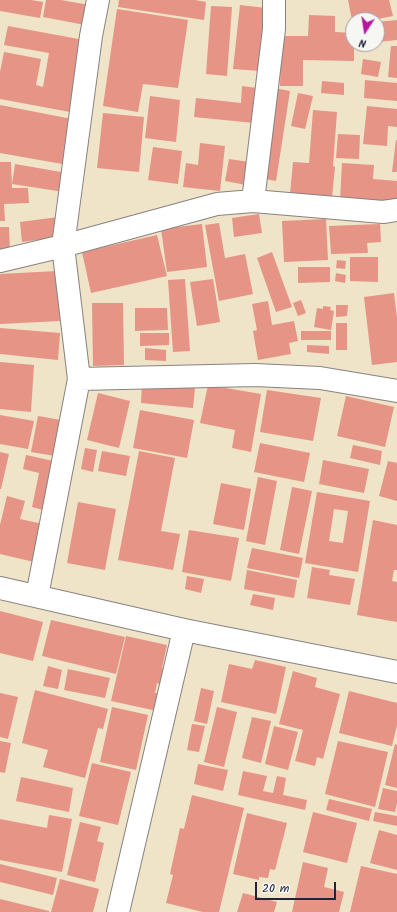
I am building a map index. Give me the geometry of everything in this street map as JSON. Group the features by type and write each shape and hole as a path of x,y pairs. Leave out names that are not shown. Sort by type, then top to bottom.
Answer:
{"street":[{"path":"37,596 79,379 63,246 91,36 98,0"},
{"path":"253,201 274,29 274,0"},
{"path":"0,261 63,246 216,204 253,201 383,212 397,210"},
{"path":"79,379 255,375 320,378 397,391"},
{"path":"0,588 184,630 397,672"},
{"path":"118,912 184,630"}],"building":[{"path":"0,0 31,0 43,2 40,18 0,11"},
{"path":"46,0 61,0 89,5 85,25 43,17"},
{"path":"119,0 195,0 206,2 204,20 118,7"},
{"path":"348,0 389,0 393,16 385,18 385,12 350,12"},
{"path":"240,5 266,8 260,71 233,69"},
{"path":"211,6 232,7 227,76 206,74"},
{"path":"117,9 188,20 178,88 143,84 138,112 103,106"},
{"path":"309,15 335,16 335,32 345,33 345,52 354,52 354,61 303,60 303,86 280,86 281,36 308,36"},
{"path":"397,20 397,40 385,41 385,21"},
{"path":"8,26 84,40 70,112 0,99 0,72 4,52 41,59 36,85 43,87 49,53 4,45"},
{"path":"391,46 397,46 397,78 388,77"},
{"path":"363,59 381,62 378,77 361,74"},
{"path":"365,80 397,83 397,101 364,98"},
{"path":"322,81 344,83 344,95 321,93"},
{"path":"242,86 257,88 254,123 194,117 196,98 241,103"},
{"path":"274,88 290,91 276,181 260,178"},
{"path":"298,93 313,96 305,129 291,126"},
{"path":"150,96 180,100 176,142 145,138"},
{"path":"0,105 77,120 68,165 0,153"},
{"path":"367,106 397,109 397,127 388,126 387,146 363,144"},
{"path":"313,110 337,112 333,166 335,167 332,197 290,194 293,162 309,163"},
{"path":"103,113 144,117 139,172 97,168"},
{"path":"338,134 360,135 359,159 336,158"},
{"path":"396,140 397,172 392,172"},
{"path":"200,143 225,146 220,191 183,187 186,163 198,165"},
{"path":"153,147 182,151 178,184 148,180"},
{"path":"229,159 249,162 246,185 225,181"},
{"path":"0,162 11,162 12,188 28,188 29,203 4,204 5,221 0,221"},
{"path":"342,163 374,165 373,179 397,181 397,203 340,200"},
{"path":"15,164 67,173 64,192 12,184"},
{"path":"259,214 262,233 234,237 232,218"},
{"path":"58,217 60,237 22,242 20,222"},
{"path":"326,219 328,260 284,262 282,221"},
{"path":"219,223 225,258 245,254 253,294 219,301 205,225"},
{"path":"202,224 207,267 167,272 161,229"},
{"path":"380,224 381,242 367,243 368,253 331,254 329,226"},
{"path":"0,227 9,227 10,253 0,254"},
{"path":"157,235 167,276 91,293 82,252"},
{"path":"272,252 292,307 276,312 257,258"},
{"path":"350,257 378,257 378,282 350,281"},
{"path":"337,260 346,261 345,269 336,268"},
{"path":"298,267 330,267 330,282 298,283"},
{"path":"57,271 60,321 0,324 0,274"},
{"path":"336,273 346,275 345,283 335,281"},
{"path":"185,279 190,351 173,352 168,280"},
{"path":"213,279 220,322 197,326 190,282"},
{"path":"394,293 397,318 397,362 372,365 364,297"},
{"path":"301,300 306,313 298,316 293,303"},
{"path":"268,301 272,325 294,321 298,341 289,343 291,354 258,360 253,331 257,330 252,304"},
{"path":"92,303 123,303 124,365 93,366"},
{"path":"336,305 348,305 347,316 336,317"},
{"path":"323,306 331,307 330,310 334,311 331,330 314,327 317,308 323,309"},
{"path":"135,308 167,308 168,330 135,331"},
{"path":"336,323 347,323 347,350 336,350"},
{"path":"0,328 60,333 58,360 0,354"},
{"path":"301,331 331,331 331,340 301,340"},
{"path":"140,333 169,333 169,345 140,346"},
{"path":"307,345 329,346 329,354 307,352"},
{"path":"145,348 166,350 166,361 145,360"},
{"path":"0,362 34,365 31,412 0,409"},
{"path":"142,383 195,388 193,408 141,403"},
{"path":"208,385 261,394 251,452 232,448 235,430 200,423"},
{"path":"267,390 321,398 313,441 260,432"},
{"path":"98,393 130,401 119,448 87,440"},
{"path":"346,396 394,407 385,447 337,436"},
{"path":"140,410 194,420 187,458 133,448"},
{"path":"0,415 34,421 28,449 0,444"},
{"path":"38,416 61,420 55,456 31,452"},
{"path":"260,443 310,453 304,482 254,472"},
{"path":"353,445 382,451 380,465 350,458"},
{"path":"85,448 97,450 93,472 81,469"},
{"path":"102,451 130,456 126,476 98,471"},
{"path":"139,451 175,458 161,531 180,534 173,570 118,560"},
{"path":"0,452 9,454 1,489 0,489"},
{"path":"26,455 58,462 47,511 32,507 39,473 23,469"},
{"path":"323,460 369,469 364,493 319,484"},
{"path":"388,461 397,463 397,501 379,496"},
{"path":"258,477 277,481 265,545 246,541"},
{"path":"221,483 251,489 244,530 213,524"},
{"path":"292,487 312,491 299,554 280,550"},
{"path":"317,492 370,501 358,572 305,563","holes":["334,509 348,511 343,543 329,541"]},
{"path":"7,496 25,501 20,519 43,524 34,562 0,554 0,525"},
{"path":"78,502 116,509 105,570 67,563"},
{"path":"373,520 397,525 397,570 394,570 392,581 397,582 397,622 357,615"},
{"path":"189,530 239,538 231,581 182,572"},
{"path":"252,548 303,558 299,578 247,568"},
{"path":"312,567 330,570 329,575 355,579 350,605 307,598"},
{"path":"247,570 297,580 294,598 244,589"},
{"path":"187,576 204,579 201,593 185,589"},
{"path":"253,594 275,598 273,610 250,605"},
{"path":"0,611 43,622 33,661 0,653"},
{"path":"51,620 125,637 116,674 42,656"},
{"path":"126,636 167,645 162,668 167,669 163,685 157,683 155,693 161,694 157,711 111,701"},
{"path":"255,660 286,667 276,714 221,702 229,664 252,669"},
{"path":"48,666 62,670 58,689 43,686"},
{"path":"68,669 110,678 105,698 64,690"},
{"path":"293,671 317,678 315,687 340,694 323,759 317,757 315,766 295,761 303,730 279,724"},
{"path":"201,688 214,691 207,724 194,721"},
{"path":"35,690 108,709 103,729 98,728 85,778 43,767 48,750 22,743"},
{"path":"349,691 397,703 397,725 392,746 339,733"},
{"path":"0,693 18,697 8,739 0,737"},
{"path":"112,707 148,715 136,770 100,762"},
{"path":"217,707 237,712 224,767 204,762"},
{"path":"252,717 271,721 261,763 242,758"},
{"path":"192,724 205,726 199,752 187,750"},
{"path":"274,726 298,732 288,770 265,764"},
{"path":"0,741 11,743 5,773 0,772"},
{"path":"338,741 388,752 375,807 325,794"},
{"path":"395,744 397,745 397,788 385,785"},
{"path":"92,763 131,772 118,825 79,816"},
{"path":"198,764 228,770 223,791 194,784"},
{"path":"243,771 267,776 263,791 273,793 277,776 286,778 283,795 307,800 305,810 238,795"},
{"path":"21,777 73,788 69,812 16,801"},
{"path":"383,788 397,791 395,812 378,809"},
{"path":"192,795 244,808 219,912 203,912 166,903 173,875 170,874 180,828 184,829"},
{"path":"329,799 372,809 369,821 326,810"},
{"path":"313,812 357,823 347,863 303,852"},
{"path":"375,812 397,816 397,826 373,821"},
{"path":"247,813 287,823 275,870 270,869 268,878 259,877 259,880 233,874"},
{"path":"49,815 72,819 62,872 0,860 0,819 47,828"},
{"path":"80,822 101,827 97,841 104,843 95,882 67,875"},
{"path":"379,830 397,835 397,870 370,863"},
{"path":"303,862 328,868 324,887 344,892 339,912 292,912"},
{"path":"0,864 57,878 53,895 0,882"},
{"path":"361,866 397,874 397,912 350,912"},
{"path":"60,879 99,889 93,912 51,912"},
{"path":"243,893 277,902 274,912 237,912"},
{"path":"0,899 49,911 49,912 0,912"}]}
